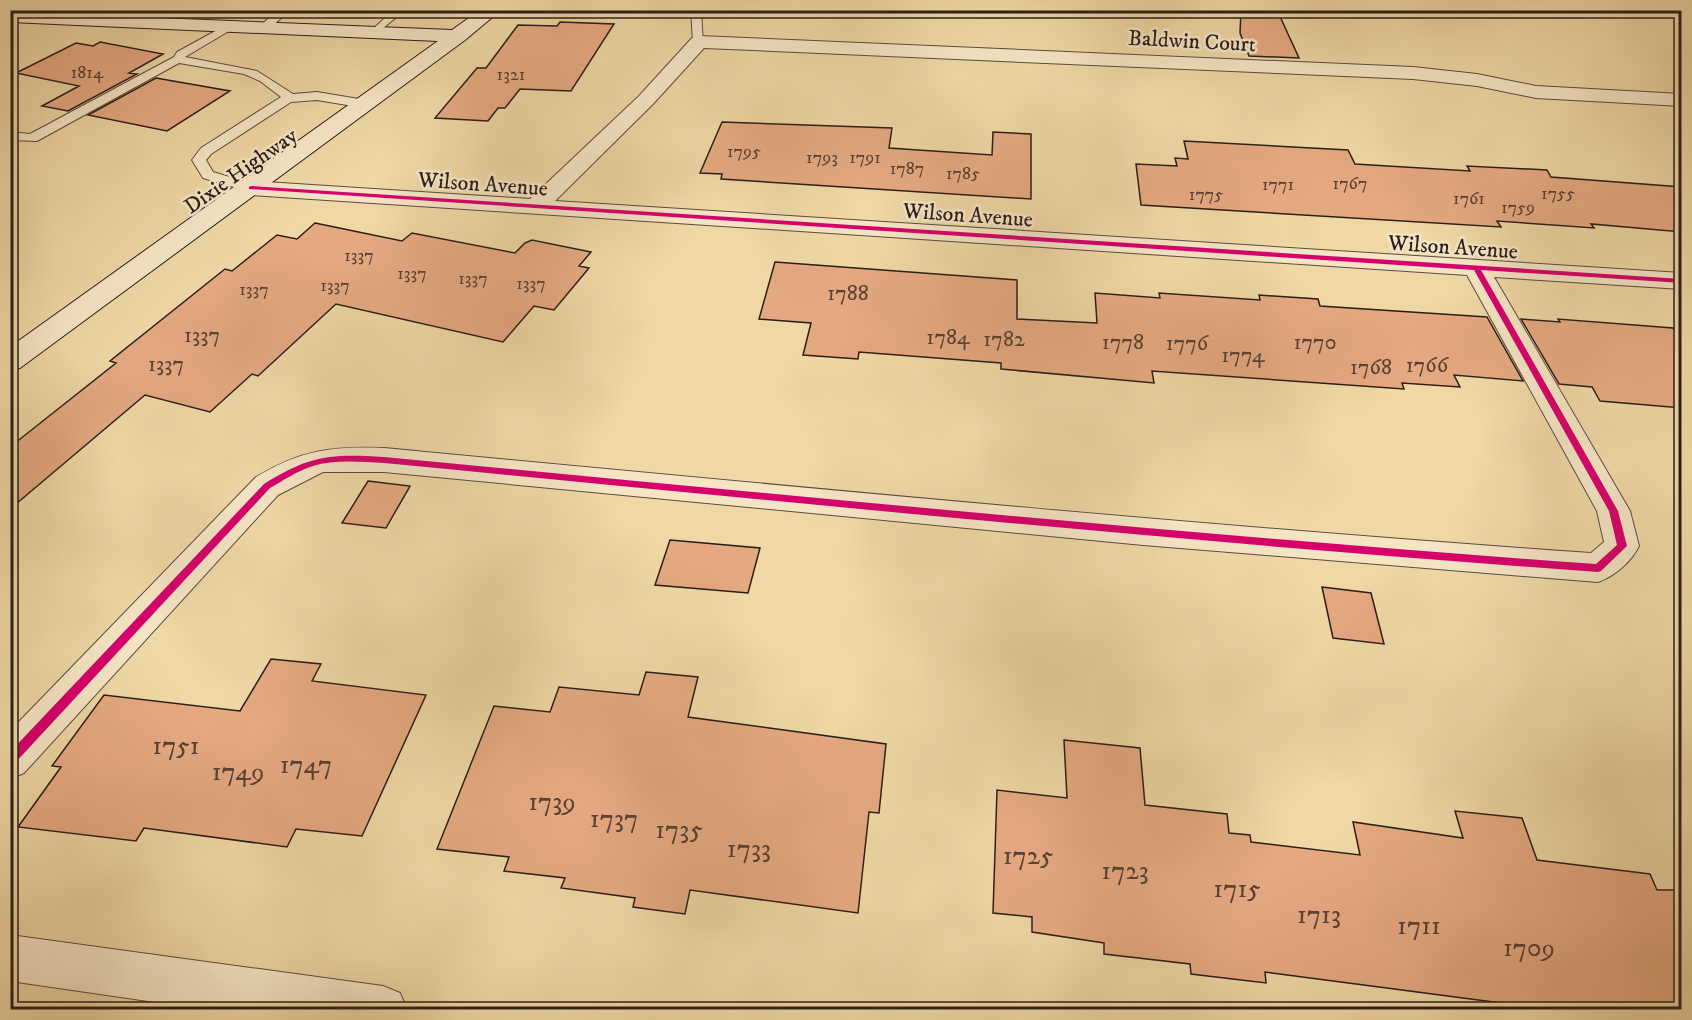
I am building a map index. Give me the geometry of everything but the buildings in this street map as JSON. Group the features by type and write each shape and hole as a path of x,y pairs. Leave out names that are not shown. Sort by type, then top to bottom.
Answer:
{"street":[{"name":"Dixie Highway","path":"10,361 225,203 252,188 492,10"},
{"path":"14,19 376,31 458,36"},
{"path":"536,206 646,100 699,42"},
{"name":"Baldwin Court","path":"699,42 1413,73 1477,80 1536,92 1682,100"},
{"name":"Wilson Avenue","path":"252,188 1682,281"},
{"path":"10,760 267,486 299,466 331,457 384,460 1098,527 1598,568 1622,546 1613,511 1476,267"},
{"path":"10,958 382,1010"}],"lane":[{"path":"266,27 285,10"},
{"path":"370,10 400,11"},
{"path":"696,10 699,42"},
{"path":"376,31 400,11"},
{"path":"10,150 178,59 181,54 230,26"},
{"path":"178,59 190,64 246,71 272,82 290,98"},
{"path":"252,188 208,175 199,160 206,151 280,101 317,96 365,104"},
{"path":"10,136 32,138"}],"cycle path":[{"path":"251,188 1682,281"},
{"path":"10,760 267,486 298,468 323,460 349,458 384,460 1143,532 1598,568 1622,546 1613,511 1476,267"}]}
